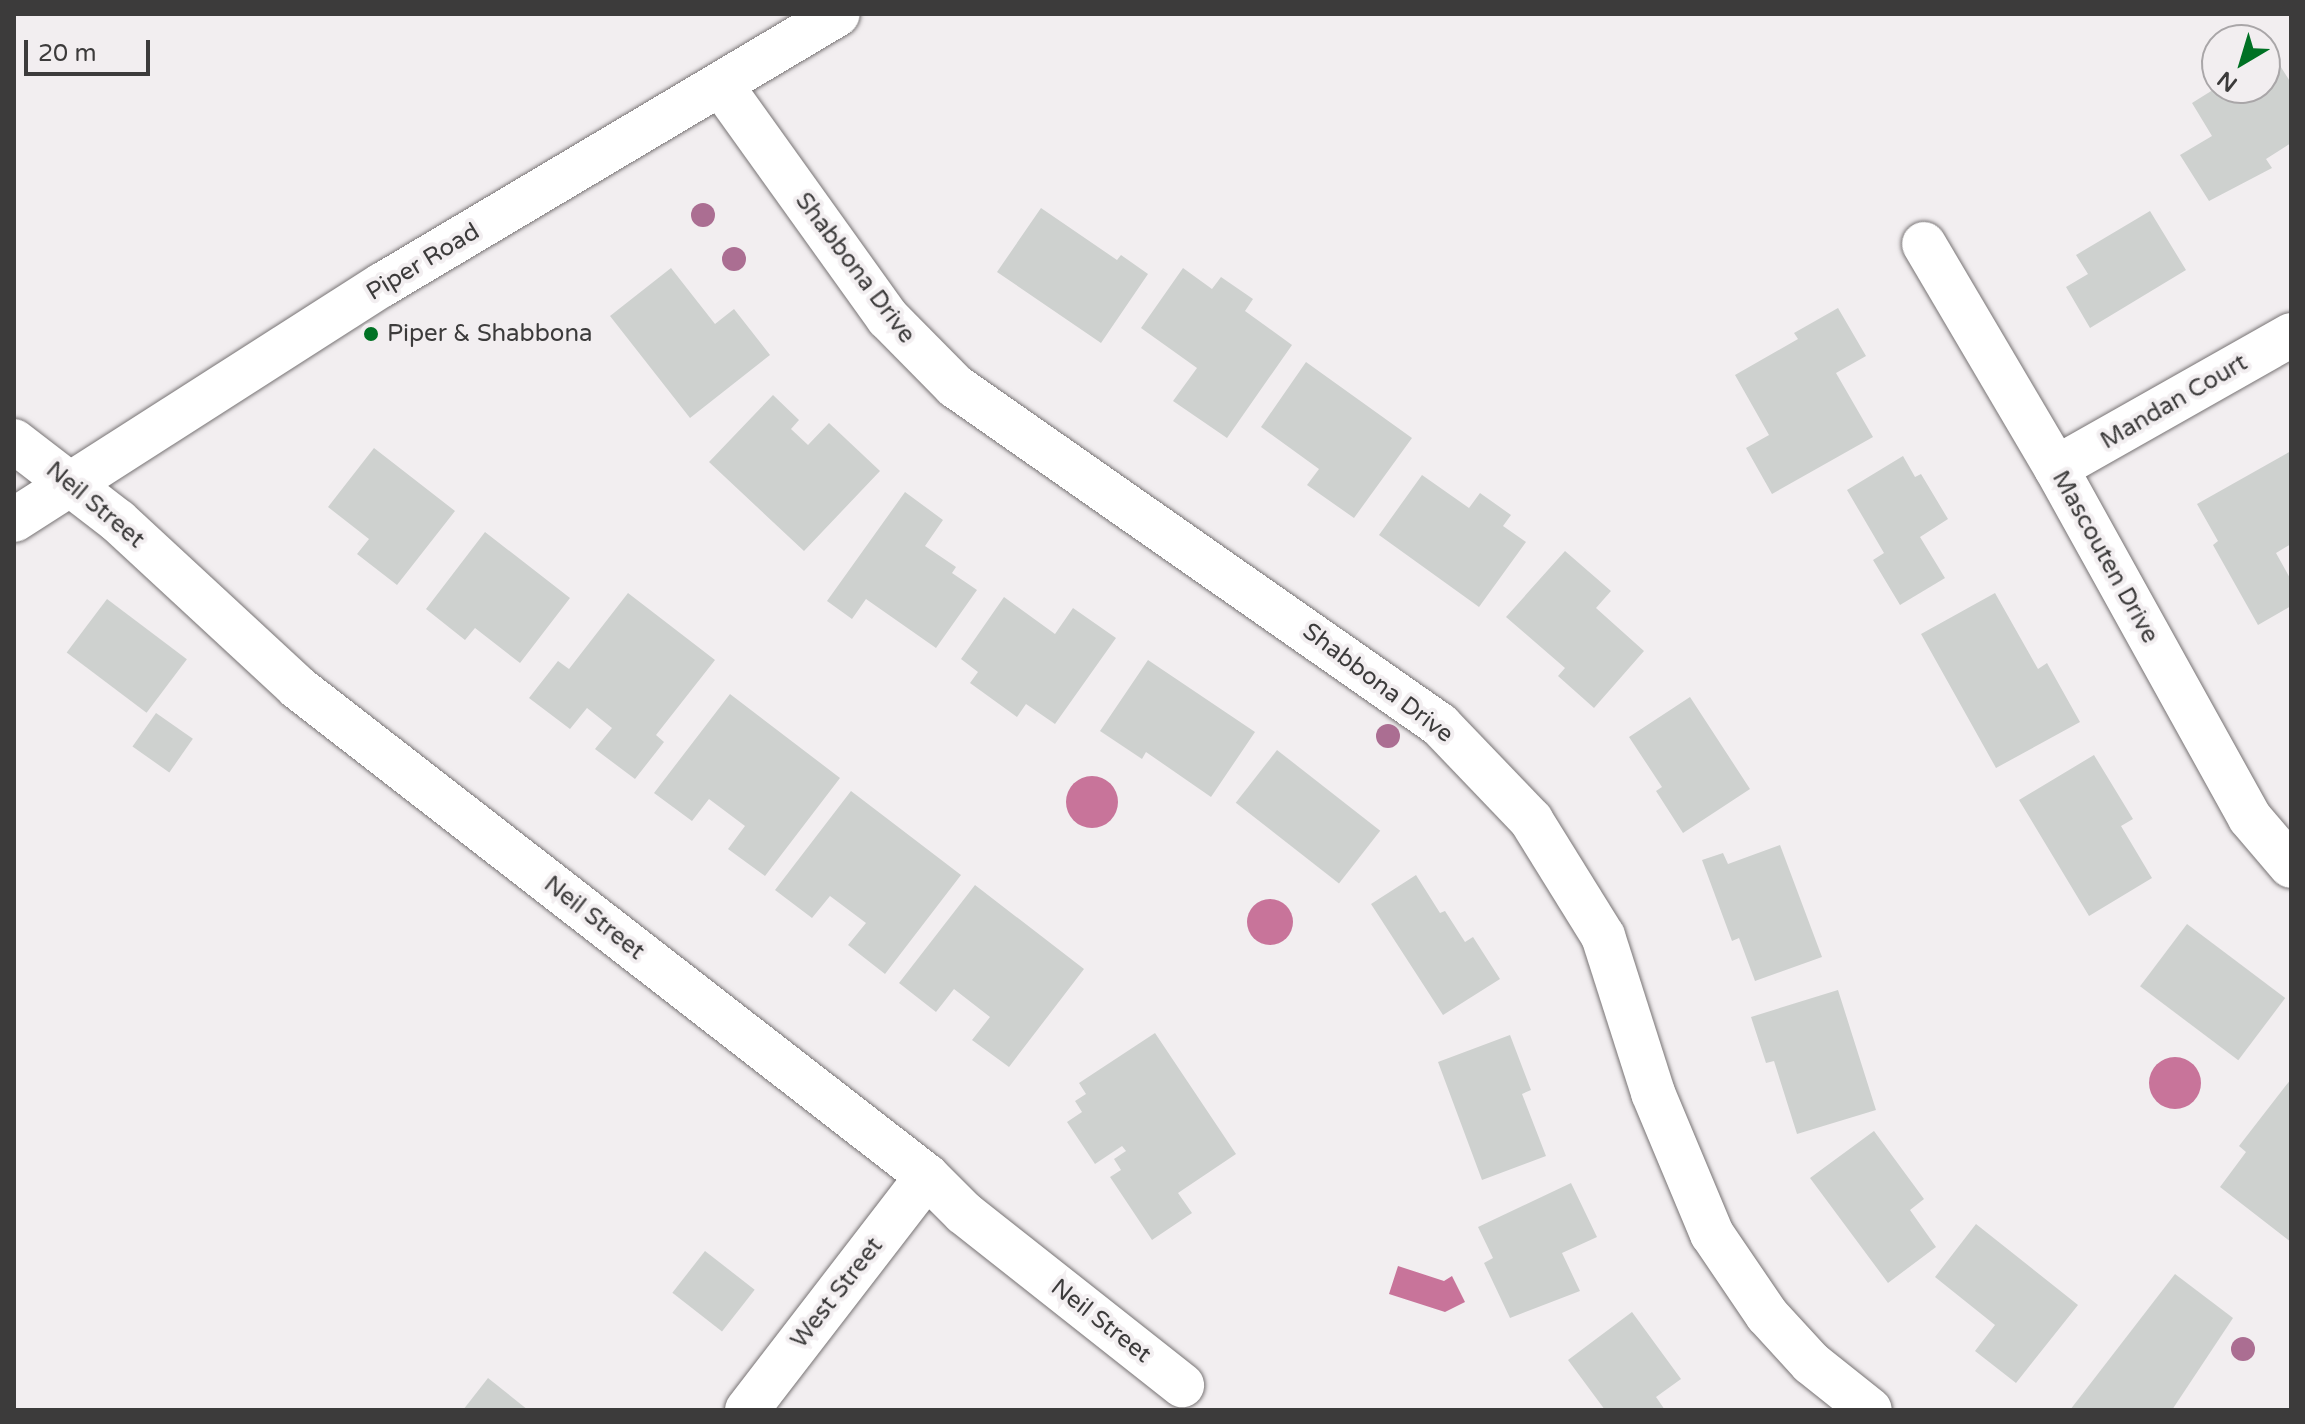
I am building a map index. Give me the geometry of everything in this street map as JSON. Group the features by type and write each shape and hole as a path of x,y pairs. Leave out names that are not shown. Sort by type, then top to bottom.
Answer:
{"street":[{"name":"Piper Road","path":"14,520 382,285 838,14"},
{"name":"Shabbona Drive","path":"721,85 888,318 955,386 1440,725 1531,820 1571,875 1603,936 1653,1093 1712,1234 1767,1315 1811,1363 1870,1410"},
{"name":"Mascouten Drive","path":"1924,244 2056,468 2250,818 2291,866"},
{"name":"Mandan Court","path":"2056,468 2291,335"},
{"name":"Neil Street","path":"14,441 73,484 297,687 927,1176 964,1213 1182,1385"},
{"name":"West Street","path":"747,1410 927,1176"}],"shaded area":[{"path":"1092,776 1110,784 1118,802 1110,820 1092,828 1074,820 1066,802 1074,784"},
{"path":"1270,899 1286,906 1293,922 1286,938 1270,945 1254,938 1247,922 1254,906"},
{"path":"2175,1057 2193,1065 2201,1083 2193,1101 2175,1109 2157,1101 2149,1083 2157,1065"},
{"path":"1398,1266 1444,1281 1452,1276 1465,1302 1445,1312 1389,1294"}],"building":[{"path":"2281,67 2291,83 2291,143 2266,159 2272,168 2209,201 2180,155 2212,136 2192,103 2201,97 2201,104 2281,104"},
{"path":"1041,208 1117,260 1121,255 1148,274 1101,343 997,272"},
{"path":"2150,211 2186,270 2090,328 2066,287 2088,274 2076,255"},
{"path":"671,268 715,324 734,309 770,355 690,418 610,316"},
{"path":"1183,268 1212,289 1221,277 1253,299 1245,311 1292,345 1227,438 1173,401 1197,368 1141,328"},
{"path":"1838,308 1866,356 1836,373 1873,437 1772,494 1746,448 1769,435 1735,375 1798,339 1794,333"},
{"path":"1306,362 1412,438 1354,518 1307,485 1319,469 1261,427"},
{"path":"773,395 799,420 791,429 808,445 829,423 880,471 804,551 709,462"},
{"path":"374,448 455,511 397,585 357,554 369,539 328,507"},
{"path":"2291,451 2291,544 2276,553 2291,580 2291,606 2258,625 2213,545 2218,541 2197,504"},
{"path":"1903,456 1915,477 1921,474 1948,519 1920,537 1945,578 1900,605 1873,560 1884,553 1847,490"},
{"path":"1422,475 1469,508 1480,493 1511,515 1503,526 1526,542 1479,607 1379,535"},
{"path":"905,492 943,520 925,546 956,567 952,573 977,590 936,648 866,599 852,619 827,601"},
{"path":"485,532 570,598 520,663 475,628 465,640 426,609"},
{"path":"1565,551 1611,591 1596,608 1644,651 1594,708 1558,676 1565,668 1506,617"},
{"path":"628,593 715,660 656,735 664,742 635,779 595,749 612,728 587,708 570,729 529,698 558,661 569,669"},
{"path":"1995,593 2038,669 2047,663 2080,722 1996,768 1921,634"},
{"path":"1004,597 1055,634 1073,608 1116,638 1055,724 1026,704 1017,717 970,683 978,672 961,659"},
{"path":"107,599 187,659 147,713 67,653"},
{"path":"1148,660 1255,732 1211,797 1146,752 1142,759 1100,731"},
{"path":"730,694 840,778 765,876 728,849 745,826 709,799 692,821 654,793"},
{"path":"1690,697 1750,789 1683,833 1656,791 1662,787 1629,737"},
{"path":"156,713 193,739 169,772 132,747"},
{"path":"1277,750 1380,831 1339,883 1236,803"},
{"path":"2094,755 2133,819 2121,826 2152,878 2089,916 2019,800"},
{"path":"851,791 961,875 885,974 848,945 866,923 830,896 812,918 775,890"},
{"path":"1780,845 1822,957 1755,981 1739,938 1732,941 1702,860 1723,853 1728,864"},
{"path":"1416,875 1440,913 1445,911 1465,942 1473,937 1500,979 1443,1015 1371,904"},
{"path":"975,885 1084,969 1009,1067 972,1040 990,1017 954,989 936,1012 899,983"},
{"path":"2187,924 2285,998 2238,1060 2140,986"},
{"path":"1838,990 1876,1110 1797,1134 1774,1061 1766,1063 1751,1017"},
{"path":"1155,1033 1236,1154 1178,1193 1192,1213 1152,1240 1110,1177 1121,1170 1114,1159 1126,1151 1122,1146 1095,1164 1067,1122 1082,1112 1075,1101 1086,1094 1079,1083"},
{"path":"1510,1035 1531,1090 1522,1094 1546,1156 1482,1180 1438,1062"},
{"path":"2291,1079 2291,1242 2220,1187 2246,1152 2239,1146"},
{"path":"1874,1131 1924,1199 1910,1210 1936,1247 1888,1283 1810,1178"},
{"path":"1571,1183 1597,1237 1562,1253 1580,1291 1510,1318 1484,1263 1493,1258 1478,1227"},
{"path":"1976,1224 2078,1305 2016,1383 1975,1351 1995,1325 1935,1277"},
{"path":"705,1251 755,1290 722,1332 672,1293"},
{"path":"2175,1274 2233,1318 2172,1410 2070,1410"},
{"path":"1632,1312 1681,1379 1656,1397 1665,1410 1605,1410 1568,1360"},
{"path":"488,1378 528,1410 463,1410"}],"place":[{"name":"Piper & Shabbona","path":"371,334"}]}
